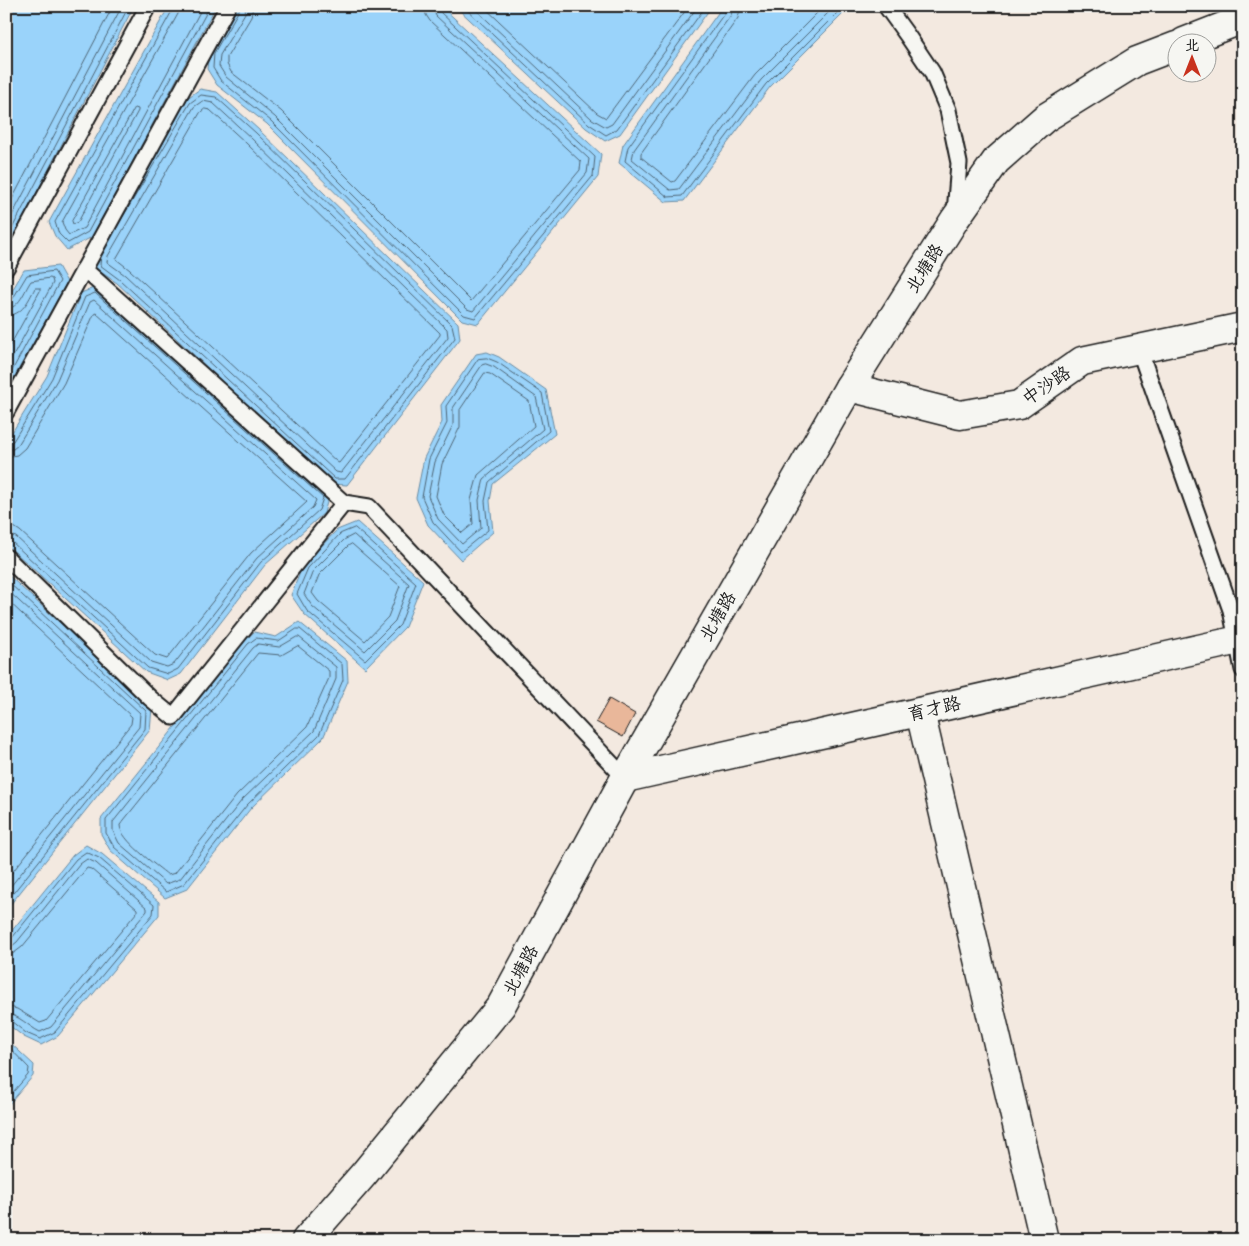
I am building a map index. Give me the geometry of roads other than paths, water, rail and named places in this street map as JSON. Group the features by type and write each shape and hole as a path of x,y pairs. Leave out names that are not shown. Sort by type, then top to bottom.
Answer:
{"street":[{"path":"1210,32 1243,19"},
{"name":"北塘路","path":"306,1240 369,1167 501,1006 625,778 849,387 954,219 996,161 1045,118 1137,61 1166,50"},
{"name":"中沙路","path":"849,387 960,415 1018,405 1082,361 1243,327"},
{"name":"育才路","path":"625,778 1240,640"},
{"path":"920,712 1044,1240"}],"lane":[{"path":"6,268 148,6"},
{"path":"6,412 228,6"},
{"path":"886,6 932,72 948,110 959,163 954,219"},
{"path":"84,269 344,502 369,507 625,778"},
{"path":"1139,349 1231,610 1240,640 1243,670"},
{"path":"6,557 150,698 173,717 344,502"}],"water":[{"path":"6,6 134,6 6,251"},
{"path":"169,6 216,6 92,237 67,250 55,236 49,222"},
{"path":"236,6 441,6 601,154 598,177 478,324 462,320 267,124 217,85 207,69 209,52"},
{"path":"455,6 712,6 620,134 605,141 586,128"},
{"path":"723,6 851,6 770,87 684,201 666,202 619,163 623,145"},
{"path":"200,89 217,92 259,130 458,323 460,339 347,485 332,484 117,283 93,267 97,252 186,99"},
{"path":"58,266 67,282 6,392 6,301 24,270"},
{"path":"96,287 329,495 324,513 265,565 181,674 168,680 146,672 6,544 6,442 47,376 81,293"},
{"path":"487,352 499,357 546,390 555,434 493,484 490,501 493,532 461,560 428,525 416,498 424,458 442,422 441,405 476,354"},
{"path":"357,522 423,581 405,627 365,668 304,614 291,595 303,565 337,530"},
{"path":"6,573 152,708 150,730 6,910"},
{"path":"299,622 347,661 348,681 323,738 251,808 187,889 165,898 110,850 101,834 101,819 245,640 254,632 276,637"},
{"path":"86,845 102,854 159,902 159,915 58,1036 41,1045 24,1037 6,1023 6,938 73,855"},
{"path":"6,1039 34,1065 33,1076 6,1108"}]}
